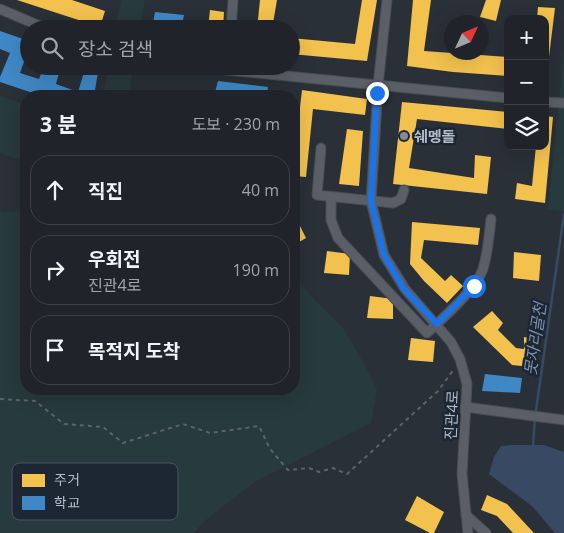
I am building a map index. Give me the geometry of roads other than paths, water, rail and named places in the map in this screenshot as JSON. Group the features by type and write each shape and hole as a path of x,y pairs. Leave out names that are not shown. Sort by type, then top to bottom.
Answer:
{"street":[{"path":"232,20 233,0"},
{"name":"진관4로","path":"387,0 378,86 371,201 384,255 404,289 452,342 460,359 467,384 462,474 468,533"},
{"path":"0,9 25,20"},
{"path":"286,75 504,98"},
{"path":"549,102 564,103"},
{"path":"322,148 317,195 393,203 401,199 404,190"},
{"path":"330,197 331,220 338,238 427,333 474,286 482,271 488,252 491,219"},
{"path":"465,407 561,420"},
{"path":"466,515 486,533"}],"water":[{"path":"544,445 564,452 564,533 555,533 532,506 489,474 494,457 501,446"}],"waterway":[{"name":"못자리골천","path":"533,446 535,417 564,214"}],"place":[{"name":"쉐멩돌","path":"404,136"}]}
